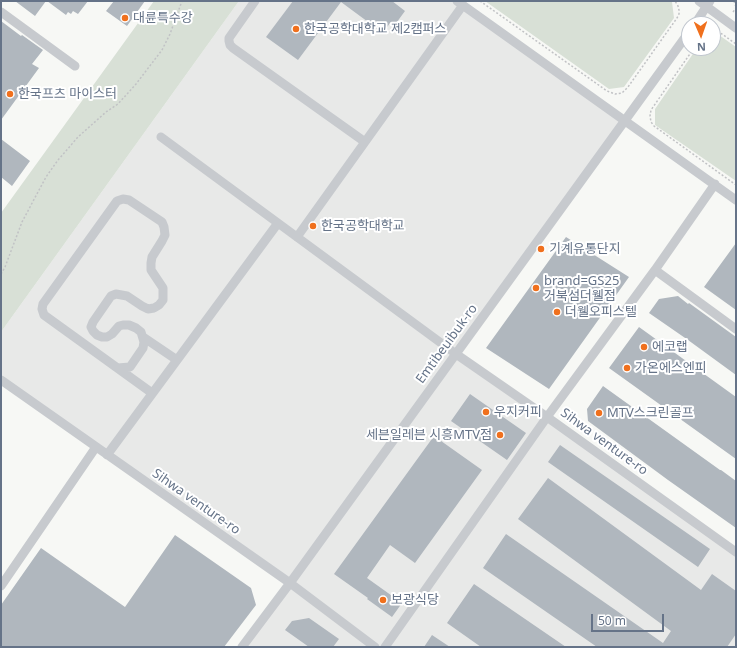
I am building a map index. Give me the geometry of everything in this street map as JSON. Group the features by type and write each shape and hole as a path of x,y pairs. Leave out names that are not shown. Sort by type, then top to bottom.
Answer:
{"street":[{"path":"255,1 229,38 230,45 365,142"},
{"path":"297,237 365,142 460,3 736,200"},
{"path":"699,16 705,3 736,28"},
{"path":"1,12 75,66"},
{"name":"Emtibeuibuk-ro","path":"242,647 681,43"},
{"name":"Sihwa venture-ro","path":"161,137 456,354 736,552"},
{"path":"386,647 547,417 655,270 715,184"},
{"path":"118,368 130,367 143,348 144,342 141,332 129,325 119,326 112,334 102,338 93,332 91,327 107,301 111,296 116,294 127,296 148,309 159,305 162,300 163,288 151,270 151,263 152,257 165,234 162,222 129,200 123,199 117,201 43,304 42,309 44,314 152,393"},
{"path":"107,455 278,223"},
{"path":"655,270 736,328"},
{"path":"143,337 177,360"},
{"name":"Sihwa venture-ro","path":"1,380 290,583 375,647"},
{"path":"1,586 96,447"}],"path":[{"path":"1,274 22,222 46,177 58,160 78,137 106,112 118,104 136,84 162,50 170,34 182,1"},
{"path":"480,1 610,93 619,94 628,88 678,16 679,10 676,1"},
{"path":"733,12 736,8 734,1"},
{"path":"721,34 736,44"},
{"path":"651,127 651,110 689,56"},
{"path":"650,102 655,105"},
{"path":"652,124 736,185"}],"shaded area":[{"path":"154,1 239,1 1,332 1,213"},
{"name":"한국공학대학교","path":"239,1 457,1 625,121 456,354 736,554 736,647 242,647 290,584 1,380 1,332"},
{"path":"485,1 671,1 674,18 624,87 609,89"},
{"path":"721,36 736,47 736,181 655,125 655,109 691,56 721,56"}],"building":[{"path":"15,1 46,1 35,16"},
{"path":"47,1 88,1 78,14 73,11 71,14 68,12 66,15"},
{"name":"대륜특수강","path":"114,1 145,1 127,26 106,11"},
{"name":"한국공학대학교 제2캠퍼스","path":"293,1 392,1 405,11 394,26 390,23 383,33 341,2 298,60 266,37"},
{"path":"1,21 43,50 32,64 39,68 1,120"},
{"path":"1,139 30,161 12,186 1,177"},
{"name":"더웰오피스텔","path":"566,237 629,277 549,389 486,348"},
{"path":"736,243 736,310 704,287"},
{"path":"678,296 736,337 736,375 649,313 659,299"},
{"path":"639,327 736,397 736,459 609,368"},
{"path":"603,386 736,481 736,528 588,421 587,409"},
{"path":"470,394 526,433 507,460 451,421"},
{"path":"434,436 482,470 415,563 390,545 367,578 402,603 392,617 334,574"},
{"path":"560,445 710,549 698,567 548,462"},
{"path":"548,478 701,590 712,574 736,591 736,634 727,647 597,647 483,568 506,534 663,643 671,631 518,519"},
{"path":"175,535 251,588 256,605 224,647 1,647 1,605 41,548 125,607"},
{"path":"474,584 566,647 481,647 447,623"},
{"path":"309,618 339,639 333,647 309,647 285,630 292,621"},
{"path":"432,635 450,647 424,647"}],"place":[{"name":"대륜특수강","path":"125,18"},
{"name":"한국공학대학교 제2캠퍼스","path":"296,29"},
{"name":"한국프츠 마이스터","path":"10,94"},
{"name":"한국공학대학교","path":"313,226"},
{"name":"기계유통단지","path":"541,249"},
{"name":"brand=GS25 거북섬더웰점","path":"536,288"},
{"name":"더웰오피스텔","path":"557,312"},
{"name":"에코랩","path":"644,347"},
{"name":"가온에스엔피","path":"627,368"},
{"name":"우지커피","path":"486,412"},
{"name":"MTV스크린골프","path":"599,413"},
{"name":"세븐일레븐 시흥MTV점","path":"500,435"},
{"name":"보광식당","path":"383,600"}]}
